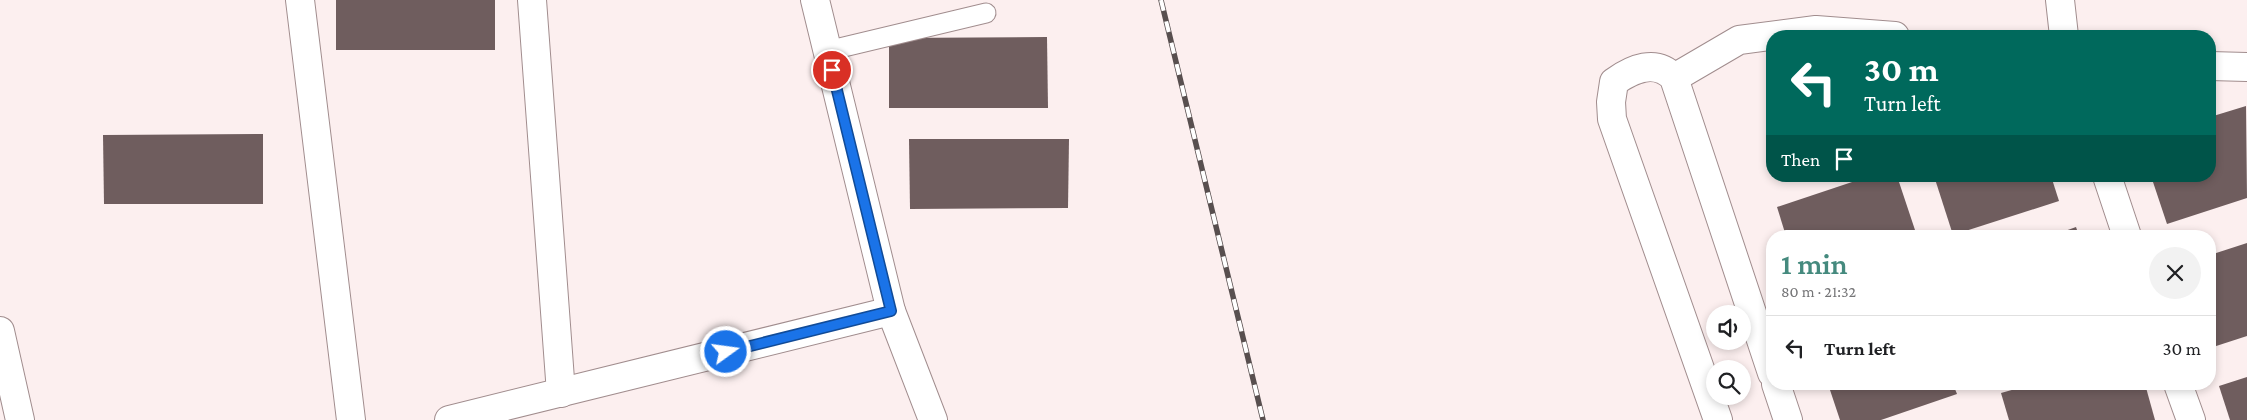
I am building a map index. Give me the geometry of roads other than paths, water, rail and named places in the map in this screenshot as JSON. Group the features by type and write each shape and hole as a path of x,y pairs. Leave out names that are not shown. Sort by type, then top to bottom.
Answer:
{"street":[{"path":"300,0 352,420"},
{"path":"532,0 561,392"},
{"path":"815,0 891,311 933,420"},
{"path":"2060,0 2063,30"},
{"path":"1674,78 1740,40 1766,37"},
{"path":"2216,66 2247,67"},
{"path":"1718,420 1612,119 1611,102 1614,82 1628,72 1646,67 1661,69 1674,78 1766,355"},
{"path":"2109,182 2125,230"},
{"path":"448,420 538,410 561,392 891,311"},
{"path":"0,331 20,420"},
{"path":"1778,390 1788,420"},
{"path":"2180,390 2191,420"}],"lane":[{"path":"827,51 986,13"}],"railway":[{"path":"1161,0 1263,420"}]}
